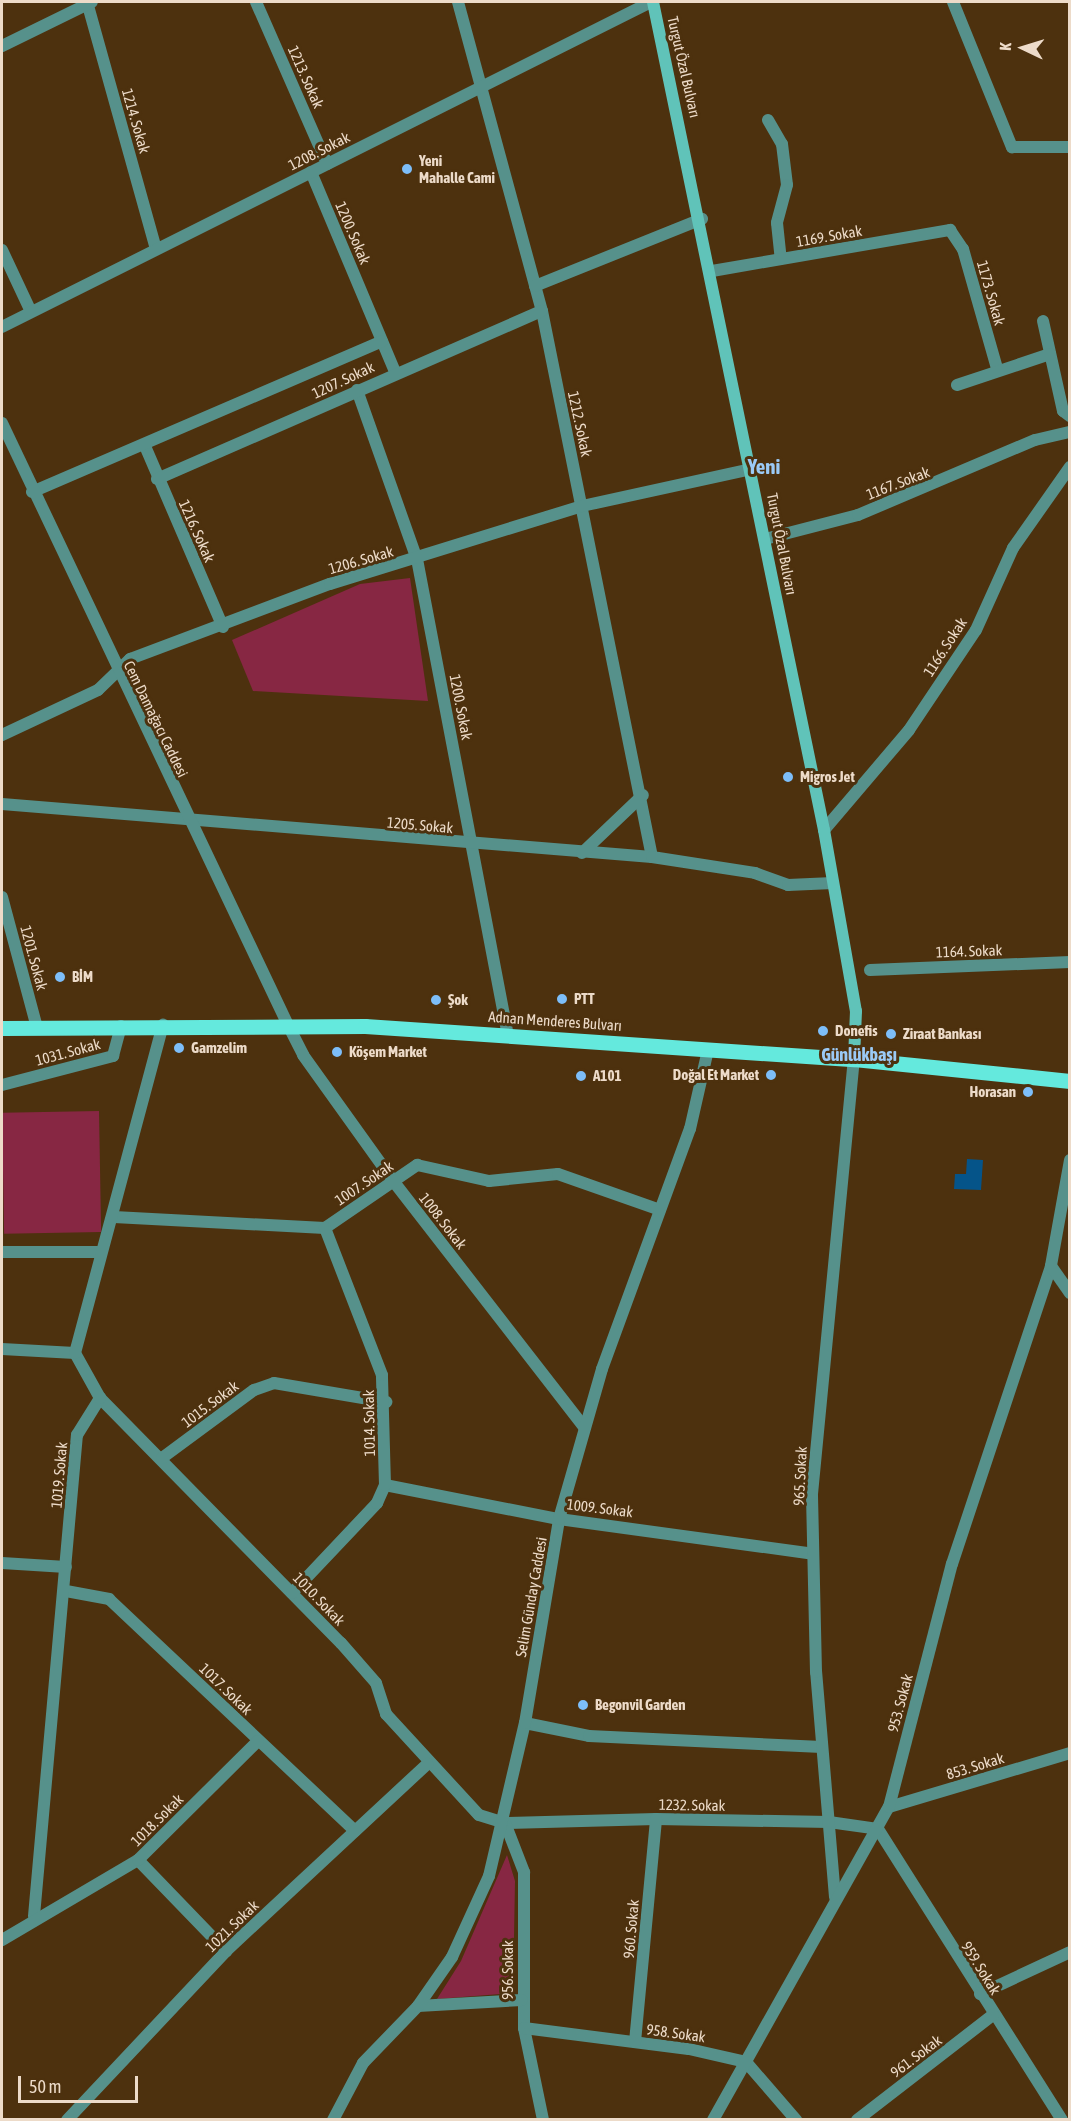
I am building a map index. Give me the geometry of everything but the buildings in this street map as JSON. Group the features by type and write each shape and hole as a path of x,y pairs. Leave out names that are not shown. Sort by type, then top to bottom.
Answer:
{"main road":[{"name":"Turgut Özal Bulvarı","path":"652,2 702,219 824,830 856,1011 854,1059"},
{"name":"Adnan Menderes Bulvarı","path":"2,1028 288,1025 508,1036 854,1059 1070,1081"}],"street":[{"path":"2,46 89,2"},
{"name":"1214. Sokak","path":"89,2 156,249"},
{"name":"1213. Sokak","path":"256,2 327,164"},
{"name":"1212. Sokak","path":"458,2 542,311 643,795 652,857"},
{"name":"1208. Sokak","path":"2,327 327,164 480,83 652,2"},
{"path":"953,2 1012,147 1070,147"},
{"path":"768,120 782,144 787,185 777,223 781,259"},
{"name":"1200. Sokak","path":"310,172 395,372"},
{"path":"535,286 702,219"},
{"name":"1169. Sokak","path":"711,271 951,230"},
{"name":"1173. Sokak","path":"951,230 963,249 997,368"},
{"path":"2,250 32,312"},
{"name":"1207. Sokak","path":"158,479 395,372 542,311"},
{"path":"1042,321 1063,411 1070,416"},
{"name":"1207. Sokak","path":"32,492 145,446 382,340"},
{"path":"957,385 997,368 1050,354"},
{"name":"1200. Sokak","path":"357,390 417,559 508,1036"},
{"name":"Cem Damağacı Caddesi","path":"2,423 116,671 288,1025"},
{"name":"1167. Sokak","path":"765,539 858,514 1035,440 1070,432"},
{"name":"1216. Sokak","path":"145,446 223,627"},
{"name":"1166. Sokak","path":"824,830 909,729 958,657 1013,548 1070,467"},
{"name":"1206. Sokak","path":"2,735 98,690 130,659 223,627 330,584 417,559 582,506 752,469"},
{"path":"582,853 643,795"},
{"name":"1205. Sokak","path":"2,804 652,857 755,873 788,885 833,883"},
{"name":"1201. Sokak","path":"2,897 37,1028"},
{"name":"1164. Sokak","path":"870,970 1070,962"},
{"path":"100,1398 75,1353 101,1252 114,1217 163,1025"},
{"name":"1008. Sokak","path":"288,1025 303,1055 394,1182 585,1428"},
{"name":"1031. Sokak","path":"2,1085 113,1056 121,1026"},
{"name":"Selim Günday Caddesi","path":"333,2120 363,2063 418,2006 472,1918 505,1822 525,1723 560,1519 585,1428 690,1129 708,1050"},
{"name":"965. Sokak","path":"835,1897 822,1747 812,1494 854,1059"},
{"name":"953. Sokak","path":"713,2120 835,1897 878,1829 889,1807 952,1564 1051,1266 1070,1160"},
{"name":"1007. Sokak","path":"325,1228 417,1165 489,1181 558,1174 660,1210"},
{"path":"114,1217 325,1228"},
{"name":"1014. Sokak","path":"292,1593 377,1503 385,1485 386,1402 382,1375 325,1228"},
{"path":"2,1252 101,1252"},
{"path":"1051,1266 1070,1293"},
{"path":"2,1348 75,1353"},
{"name":"1015. Sokak","path":"162,1458 254,1390 274,1383 386,1402"},
{"name":"1010. Sokak","path":"100,1398 162,1458 376,1683 386,1714 427,1764 479,1815 505,1822"},
{"name":"1019. Sokak","path":"34,1916 48,1728 66,1591 77,1435 100,1398"},
{"name":"1009. Sokak","path":"385,1485 560,1519 813,1554"},
{"path":"2,1563 66,1567"},
{"name":"1017. Sokak","path":"66,1591 109,1599 355,1831"},
{"path":"525,1723 589,1736 822,1747"},
{"name":"1018. Sokak","path":"2,1940 34,1916 138,1860 258,1741"},
{"name":"853. Sokak","path":"889,1807 1070,1753"},
{"name":"1021. Sokak","path":"67,2120 226,1951 427,1764"},
{"name":"1232. Sokak","path":"505,1822 656,1819 829,1822 878,1829"},
{"name":"960. Sokak","path":"635,2042 656,1819"},
{"name":"956. Sokak","path":"505,1822 524,1872 522,2000 524,2028 543,2120"},
{"name":"959. Sokak","path":"878,1829 993,2015 1062,2120"},
{"path":"138,1860 226,1951"},
{"path":"980,1994 1070,1952"},
{"path":"418,2006 522,2000"},
{"name":"961. Sokak","path":"857,2120 993,2015"},
{"name":"958. Sokak","path":"524,2028 635,2042 746,2062"},
{"path":"746,2062 796,2120"}],"shaded area":[{"path":"410,578 428,701 253,691 232,640 360,584"},
{"path":"99,1111 101,1232 4,1234 2,1113"},
{"path":"507,1855 515,1881 513,1993 437,1999 461,1961"}],"water":[{"path":"967,1159 983,1160 981,1190 954,1189 955,1174 966,1174"}],"place":[{"name":"Yeni Mahalle Cami","path":"407,169"},
{"name":"Migros Jet","path":"788,777"},
{"name":"BİM","path":"60,977"},
{"name":"PTT","path":"562,999"},
{"name":"Şok","path":"436,1000"},
{"name":"Donefis","path":"823,1031"},
{"name":"Ziraat Bankası","path":"891,1034"},
{"name":"Gamzelim","path":"179,1048"},
{"name":"Köşem Market","path":"337,1052"},
{"name":"Doğal Et Market","path":"771,1075"},
{"name":"A101","path":"581,1076"},
{"name":"Horasan","path":"1028,1092"},
{"name":"Begonvil Garden","path":"583,1705"}],"district":[{"name":"Yeni","path":"764,466"},
{"name":"Günlükbaşı","path":"859,1055"}]}
